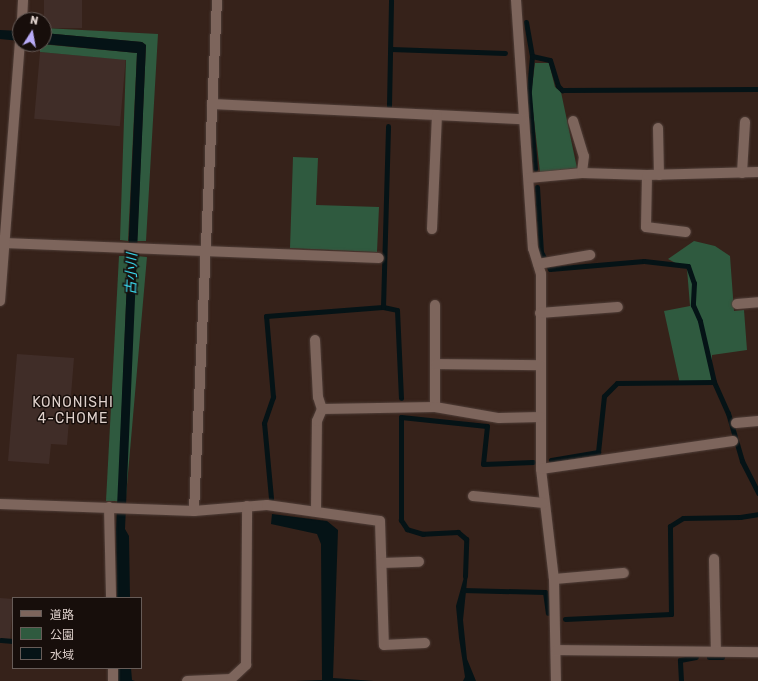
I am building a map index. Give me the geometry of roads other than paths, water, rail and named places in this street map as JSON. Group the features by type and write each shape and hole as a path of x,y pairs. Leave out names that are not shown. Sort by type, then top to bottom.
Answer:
{"street":[{"path":"22,12 23,0"},
{"path":"194,511 207,251 217,0"},
{"path":"516,0 533,248 541,274 539,366 541,469 554,579 556,681"},
{"path":"0,301 2,243 19,52"},
{"path":"212,104 523,119"},
{"path":"432,229 437,115"},
{"path":"573,120 584,156 582,172"},
{"path":"742,173 745,122"},
{"path":"658,128 659,175"},
{"path":"529,178 582,172 647,175 758,172"},
{"path":"647,175 646,227 686,232"},
{"path":"2,243 379,258"},
{"path":"538,264 590,255"},
{"path":"737,304 758,302"},
{"path":"435,306 435,407"},
{"path":"540,313 618,307"},
{"path":"315,340 318,397 322,408 316,421 316,511"},
{"path":"436,364 539,366"},
{"path":"322,408 435,407 499,418 541,417"},
{"path":"736,424 758,421"},
{"path":"541,469 733,441"},
{"path":"473,496 544,503"},
{"path":"0,504 194,511 267,505 316,511 380,522 384,645 425,643"},
{"path":"187,681 231,679 246,665 247,506"},
{"path":"109,507 111,597"},
{"path":"714,559 716,652"},
{"path":"382,563 419,562"},
{"path":"554,579 624,573"},
{"path":"556,650 758,652"},
{"path":"113,669 113,681"}],"water":[{"path":"0,30 12,31 12,40 0,39"},
{"name":"古小川","path":"52,34 142,42 146,45 125,529 129,536 130,597 117,597 116,530 137,53 52,45"},
{"path":"272,514 327,521 338,530 333,678 374,681 295,681 322,680 321,544 317,534 271,524"},
{"path":"466,570 468,572 463,620 467,659 476,681 463,681 465,677 456,606"},
{"path":"117,669 131,669 132,680 135,681 117,681"}],"waterway":[{"path":"389,106 391,0"},
{"path":"526,22 532,56 529,94 535,169"},
{"path":"391,49 505,53"},
{"path":"532,56 550,60 558,86 562,90 758,89"},
{"path":"271,498 264,423 273,397 266,316 383,307 388,126"},
{"path":"537,187 541,252 550,269 644,261 688,266 694,283 693,305 700,321 714,382 728,413 742,461 758,493"},
{"path":"383,307 397,310 401,398"},
{"path":"551,460 598,452 604,396 617,383 714,382"},
{"path":"465,576 466,539 458,532 423,534 407,529 401,520 401,417 487,426 483,464 533,462"},
{"path":"565,619 671,614 670,526 683,518 740,517 758,514"},
{"path":"463,590 545,592 548,613"},
{"path":"1,640 12,641"},
{"path":"681,681 680,660 696,657"},
{"path":"709,657 722,657"}],"district":[{"name":"KONONISHI 4-CHOME","path":"73,412"}]}
